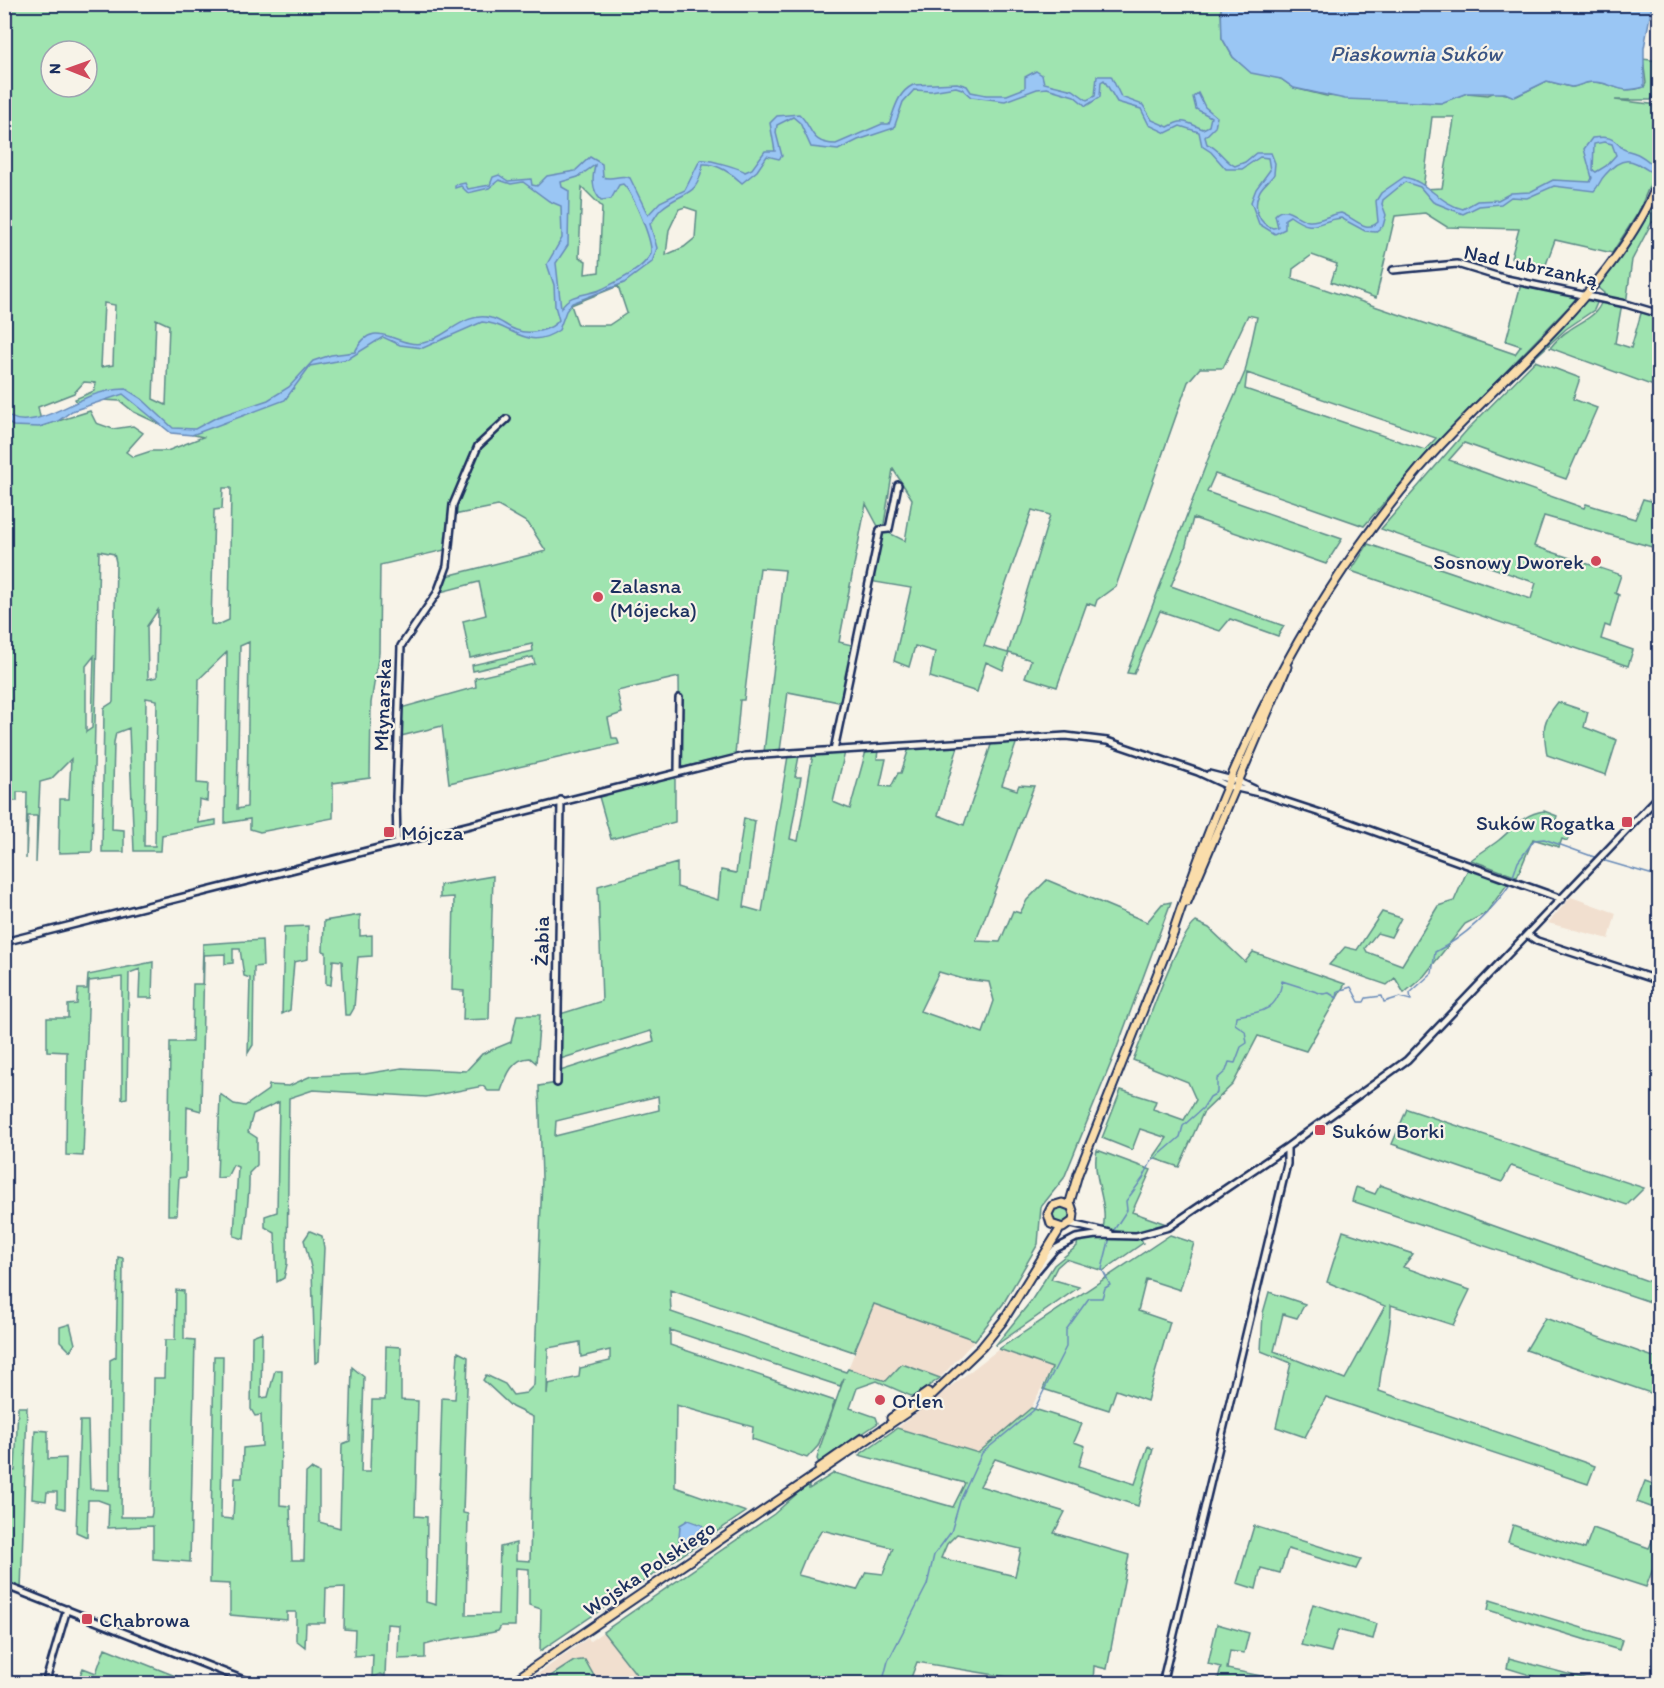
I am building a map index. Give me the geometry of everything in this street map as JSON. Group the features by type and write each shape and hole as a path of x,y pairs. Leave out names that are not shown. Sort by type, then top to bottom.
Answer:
{"main road":[{"path":"1066,1205 1054,1205 1049,1211 1049,1219 1057,1227 1072,1221 1066,1205 1271,687 1355,549 1420,468 1585,294 1624,245 1655,190 1659,178"},
{"name":"Wojska Polskiego","path":"509,1683 915,1407 943,1383 993,1333 1034,1275 1057,1227"}],"street":[{"name":"Nad Lubrzanką","path":"1393,270 1457,264 1506,279 1585,294 1659,314"},
{"name":"Młynarska","path":"397,843 396,767 400,646 437,593 447,566 453,505 478,446 507,419"},
{"path":"834,750 880,530 889,529 898,485"},
{"path":"678,772 679,698"},
{"path":"4,942 561,800 745,756 1072,736 1107,741 1513,879 1562,899"},
{"path":"1034,1275 1055,1249 1064,1242 1084,1236 1140,1236 1169,1227 1287,1147 1412,1055 1659,798"},
{"name":"Żabia","path":"557,1083 561,800"},
{"path":"1528,935 1537,941 1659,981"},
{"path":"1162,1683 1287,1164 1287,1147"},
{"path":"1072,1221 1111,1235"},
{"path":"4,1585 254,1683"},
{"path":"45,1683 67,1609"}],"shaded area":[{"path":"1571,897 1616,913 1609,939 1548,923"},
{"path":"874,1304 975,1340 940,1378 902,1364 886,1381 848,1369"},
{"path":"999,1349 1052,1368 1031,1408 978,1453 897,1428"},
{"path":"603,1632 643,1683 524,1684 588,1638 590,1641"}],"green space":[{"path":"4,5 1221,5 1222,38 1233,57 1246,68 1281,79 1294,88 1326,96 1440,103 1467,93 1488,95 1495,92 1517,96 1547,81 1571,87 1593,82 1629,90 1636,89 1644,87 1646,83 1643,59 1659,61 1658,87 1651,100 1615,100 1659,105 1659,163 1638,213 1612,253 1555,240 1545,267 1511,258 1519,229 1447,227 1425,213 1395,216 1376,298 1331,282 1337,264 1312,255 1293,269 1292,278 1515,354 1521,346 1506,341 1521,284 1579,296 1426,454 1364,526 1215,474 1207,492 1342,539 1326,564 1193,518 1183,557 1171,586 1284,626 1278,636 1230,619 1220,631 1160,611 1134,674 1127,673 1213,446 1245,372 1257,317 1248,315 1223,368 1200,368 1188,382 1116,586 1097,600 1095,606 1087,603 1057,687 1025,677 1031,660 1009,653 1003,670 986,662 977,692 930,677 935,652 915,646 909,667 894,661 911,588 869,581 880,530 866,504 839,642 856,646 844,703 788,692 780,751 764,752 785,570 760,568 744,700 740,700 735,755 680,768 679,677 617,691 622,713 608,718 612,738 617,738 619,744 449,783 442,726 397,737 397,709 476,687 475,678 535,664 533,657 473,671 472,665 533,651 532,644 470,658 463,621 486,615 479,582 437,593 443,577 546,551 528,523 498,506 454,515 449,549 380,565 379,653 371,703 370,778 333,783 333,818 260,832 250,829 250,819 225,823 227,652 199,679 197,783 208,784 207,801 199,799 198,823 216,820 216,825 162,835 161,851 134,851 129,728 116,733 114,742 112,829 124,830 124,852 102,852 104,708 113,702 116,562 114,554 99,551 92,852 59,853 60,799 69,799 71,759 51,779 40,782 36,863 37,816 28,816 26,859 27,792 17,792 17,801 4,801","holes":["1432,117 1454,117 1442,188 1423,189","582,187 602,207 599,272 585,274 586,261 579,257","685,207 697,211 695,238 684,247 666,255 669,230 679,209","618,286 627,313 609,325 578,325 571,305","104,303 115,305 113,365 101,367","156,319 169,325 166,405 153,399","1247,373 1436,438 1425,450 1245,389","84,382 96,383 94,391 75,399 79,406 101,400 120,401 134,412 172,430 203,437 167,451 151,451 133,457 126,452 143,433 133,426 113,429 96,423 90,411 42,426 38,407 74,393","893,469 912,499 905,541 883,530","223,488 231,488 229,620 218,625 211,624 214,510 222,509","1032,510 1050,515 1008,653 984,646","158,610 157,677 148,679 147,626","249,642 247,807 237,809 240,646","94,656 92,728 86,732 86,666","146,698 157,700 155,846 144,846"]},
{"path":"1659,185 1659,223 1652,222 1632,260 1626,304 1622,303 1615,343 1631,348 1642,310 1659,316 1659,388 1550,348 1563,334 1590,316 1599,307 1604,293 1596,286"},
{"path":"1586,296 1599,298 1594,310 1566,329 1478,410"},
{"path":"1535,361 1580,378 1573,399 1597,408 1566,479 1464,443 1449,460 1584,508 1586,504 1635,519 1643,499 1659,503 1659,549 1544,516 1534,546 1621,575 1615,593 1619,595 1610,627 1605,625 1601,639 1633,650 1628,666 1351,571 1368,544 1531,599 1536,583 1381,529 1467,430"},
{"path":"1558,702 1588,712 1584,727 1617,740 1606,775 1547,755 1546,721"},
{"path":"1017,741 1002,785 1017,790 1019,785 1034,786 976,941 1000,942 1013,911 1020,913 1027,900 1047,880 1147,922 1162,904 1171,902 1115,1053 1064,1178 1041,1207 1038,1244 1003,1304 975,1340 874,1304 854,1352 670,1290 671,1312 846,1372 848,1369 886,1381 902,1364 940,1378 913,1397 877,1381 857,1388 850,1408 876,1417 878,1423 819,1463 817,1459 820,1447 844,1378 840,1386 670,1330 670,1345 835,1401 818,1446 807,1458 752,1439 753,1427 676,1405 675,1487 746,1512 540,1651 541,1609 529,1605 529,1569 516,1568 515,1626 501,1626 498,1631 425,1645 425,1658 398,1659 399,1625 387,1624 385,1676 380,1674 372,1678 373,1655 354,1656 355,1630 344,1629 345,1587 326,1588 325,1623 306,1623 305,1647 296,1640 296,1612 287,1612 287,1620 230,1615 230,1584 210,1583 214,1356 223,1356 221,1518 233,1519 235,1478 242,1478 243,1448 262,1446 261,1415 255,1416 251,1409 252,1336 262,1332 261,1398 268,1397 275,1370 282,1370 280,1505 290,1506 292,1560 304,1560 306,1473 311,1469 319,1473 319,1522 340,1528 342,1444 350,1441 352,1367 364,1377 361,1472 370,1472 372,1400 385,1400 386,1346 401,1347 401,1400 418,1401 415,1516 427,1517 426,1602 436,1605 442,1398 455,1399 458,1352 468,1357 463,1513 468,1514 466,1615 498,1614 500,1547 516,1543 516,1560 530,1561 533,1417 512,1407 483,1380 486,1375 505,1384 513,1395 526,1393 534,1385 542,1178 539,1086 557,1083 557,1072 654,1041 651,1031 557,1060 557,1015 602,1001 598,886 677,863 677,887 718,900 721,870 736,873 744,818 755,821 744,907 762,912 788,756 799,756 795,777 801,777 790,839 798,841 813,754 845,752 833,802 850,809 866,751 878,750 877,759 886,759 880,786 891,787 898,773 901,773 909,748 959,743 938,815 964,825 992,742","holes":["939,972 963,979 989,982 994,1001 983,1033 920,1011","658,1096 659,1110 555,1136 556,1121","580,1342 581,1357 610,1350 610,1361 580,1368 579,1377 548,1384 547,1394 548,1348"]},
{"path":"675,776 675,822 611,839 598,793"},
{"path":"1544,811 1557,816 1554,825 1571,831 1567,841 1562,839 1559,847 1533,839 1517,877 1471,860 1525,818"},
{"path":"1468,869 1509,882 1486,913 1465,924 1424,976 1404,993 1395,978 1387,985 1329,965 1345,947 1357,950 1382,912 1401,918 1391,937 1377,933 1365,948 1367,952 1402,965 1438,906 1454,901"},
{"path":"493,876 489,1019 463,1020 464,991 452,990 454,897 440,898 440,885"},
{"path":"360,915 360,936 372,935 372,956 358,957 354,1008 350,1015 345,1015 342,961 333,960 331,985 326,984 326,952 323,951 324,921"},
{"path":"1196,922 1209,928 1245,962 1253,952 1345,984 1306,1051 1258,1036 1233,1084 1203,1113 1179,1167 1153,1158 1167,1138 1140,1129 1132,1150 1102,1138 1121,1090 1156,1101 1153,1109 1184,1120 1196,1100 1188,1082 1133,1060 1170,965 1188,931"},
{"path":"308,926 308,959 294,962 290,1010 282,1014 284,927"},
{"path":"262,940 263,966 254,967 253,1045 248,1053 250,978 244,976 240,949 233,949 233,963 225,964 225,954 204,955 201,1111 187,1107 186,1177 179,1178 177,1215 168,1215 170,1042 192,1042 193,984 202,984 203,944"},
{"path":"153,962 152,998 139,998 140,969 129,973 127,1098 122,1099 122,977 89,981 83,1156 66,1155 67,1052 47,1051 47,1018 68,1018 68,1005 77,1004 78,989 87,989 88,975"},
{"path":"517,1015 540,1015 536,1063 530,1058 514,1065 501,1091 488,1091 483,1086 426,1097 313,1090 289,1098 287,1264 284,1278 277,1282 275,1233 265,1227 265,1216 277,1212 279,1102 253,1114 248,1132 257,1138 257,1165 249,1173 244,1239 234,1236 238,1167 233,1165 227,1177 217,1178 220,1094 234,1104 245,1106 268,1090 269,1085 289,1086 311,1076 365,1074 402,1068 466,1071 482,1054 511,1042"},
{"path":"1407,1109 1644,1188 1627,1205 1511,1166 1502,1182 1392,1144"},
{"path":"1097,1150 1151,1170 1132,1212 1169,1225 1136,1234 1103,1229 1104,1209 1096,1170"},
{"path":"1380,1185 1659,1285 1659,1305 1352,1201 1356,1187 1375,1194"},
{"path":"1061,1205 1068,1208 1071,1215 1068,1222 1061,1225 1054,1222 1051,1215 1054,1208"},
{"path":"310,1231 322,1236 324,1248 319,1361 315,1363 312,1271 304,1240"},
{"path":"1343,1231 1413,1254 1403,1267 1470,1290 1453,1325 1391,1305 1390,1327 1379,1391 1595,1466 1588,1484 1326,1397 1305,1437 1276,1427 1291,1363 1261,1351 1263,1313 1269,1292 1305,1304 1297,1318 1283,1314 1274,1351 1345,1379 1385,1306 1327,1282"},
{"path":"1170,1235 1194,1243 1180,1290 1146,1279 1138,1311 1170,1322 1147,1401 1116,1390 1109,1410 1043,1389 1052,1368 999,1349"},
{"path":"1094,1237 1141,1239 1143,1243 1103,1271 1066,1259 1057,1267 1051,1279 1079,1287 995,1346 1031,1301 1054,1265 1077,1246 1078,1239"},
{"path":"118,1257 123,1258 121,1517 151,1517 154,1378 164,1378 165,1340 175,1340 176,1290 184,1291 184,1339 195,1340 190,1562 153,1559 153,1526 108,1528 109,1504 98,1500 88,1500 87,1537 76,1532 80,1421 88,1421 90,1489 109,1490 110,1360 116,1357"},
{"path":"1545,1318 1659,1359 1659,1396 1526,1350"},
{"path":"70,1324 75,1344 70,1351 60,1341 60,1327"},
{"path":"18,1407 27,1407 21,1591 5,1585 4,1470 15,1471"},
{"path":"1031,1408 1082,1424 1074,1442 1085,1446 1079,1466 1135,1484 1148,1446 1153,1449 1138,1506 995,1459 980,1486 1065,1512 1054,1533 1129,1555 1107,1669 1094,1666 1093,1683 1013,1683 1013,1678 917,1662 909,1683 643,1683 603,1632 774,1514 809,1483 809,1489 834,1473 953,1507 965,1483 859,1455 897,1428 978,1453","holes":["822,1530 893,1548 883,1574 866,1572 857,1590 798,1575 807,1553","957,1534 1021,1549 1015,1576 941,1558 947,1544"]},
{"path":"35,1430 48,1431 48,1459 66,1458 65,1509 57,1507 57,1492 47,1492 46,1501 32,1499"},
{"path":"1645,1481 1659,1486 1659,1510 1637,1502"},
{"path":"1513,1525 1585,1549 1593,1528 1649,1548 1659,1525 1659,1553 1646,1587 1508,1542"},
{"path":"1254,1526 1361,1559 1356,1569 1288,1549 1280,1573 1261,1568 1256,1589 1237,1583"},
{"path":"1490,1600 1622,1640 1619,1650 1488,1610"},
{"path":"1313,1604 1377,1624 1373,1639 1338,1630 1331,1652 1301,1645"},
{"path":"1217,1624 1249,1633 1244,1653 1230,1651 1227,1669 1294,1683 1217,1683 1221,1667 1208,1664"},
{"path":"105,1648 193,1683 77,1683 83,1668 96,1673"},
{"path":"1509,1658 1601,1683 1534,1683 1536,1677 1507,1668"},
{"path":"585,1660 598,1683 540,1683 574,1661"}],"water":[{"name":"Piaskownia Suków","path":"1221,5 1652,5 1644,48 1644,87 1627,90 1590,82 1571,87 1547,81 1514,97 1505,93 1467,93 1441,103 1345,99 1294,88 1281,79 1251,73 1233,57 1222,38"},
{"path":"1036,71 1042,75 1044,83 1073,90 1087,100 1095,96 1097,76 1111,76 1121,97 1143,105 1152,120 1168,127 1182,122 1203,129 1209,126 1211,117 1196,109 1193,97 1198,93 1205,107 1217,117 1215,127 1205,137 1207,144 1235,166 1245,162 1256,153 1271,153 1275,163 1274,174 1260,190 1257,209 1260,219 1273,228 1278,227 1275,215 1283,211 1309,221 1341,213 1365,226 1374,225 1378,222 1376,201 1381,193 1404,177 1420,183 1447,202 1463,209 1477,201 1498,200 1511,193 1530,192 1553,180 1590,182 1592,178 1584,149 1592,138 1609,138 1623,149 1641,156 1659,168 1659,177 1632,161 1626,161 1613,167 1594,191 1554,186 1527,198 1511,197 1501,204 1479,206 1463,214 1433,202 1420,187 1405,182 1383,200 1386,215 1383,226 1375,232 1365,231 1341,218 1311,225 1290,216 1285,219 1285,229 1275,234 1259,224 1251,202 1256,189 1270,170 1268,158 1260,157 1242,169 1226,169 1211,152 1202,146 1199,132 1180,126 1166,133 1149,125 1141,109 1117,102 1104,80 1101,82 1100,97 1086,106 1074,96 1047,88 1037,89 1005,101 971,97 956,87 931,91 914,90 903,102 894,128 858,140 838,150 811,147 800,123 793,117 777,125 776,133 782,156 779,159 767,156 757,171 742,183 724,170 703,164 693,189 661,209 650,224 657,248 652,262 624,283 572,303 566,311 559,330 547,336 537,339 528,338 502,327 482,322 423,348 400,345 383,337 348,359 310,366 285,400 192,435 171,433 123,394 72,411 58,421 39,427 13,426 5,421 4,410 11,417 21,420 33,419 46,416 94,395 126,389 142,399 173,428 195,429 217,417 268,400 289,387 313,361 331,355 355,352 362,341 370,335 378,334 413,344 423,343 472,318 481,317 495,319 521,331 533,332 551,327 559,320 555,306 554,285 547,264 562,238 561,206 549,201 523,182 511,184 499,180 489,188 468,193 461,186 455,188 455,185 465,183 468,189 490,185 493,177 499,175 508,181 531,179 532,185 537,186 547,176 575,171 590,157 602,164 603,177 630,178 648,215 660,202 685,190 700,160 724,164 745,172 752,169 765,151 775,151 770,123 777,116 799,114 816,138 836,144 882,124 889,124 903,92 913,85 957,83 967,86 971,92 1007,95 1025,88 1025,77","holes":["1604,142 1612,144 1616,155 1606,166 1596,172 1593,170 1594,144","595,165 593,182 595,191 601,200 611,199 619,185 623,184 627,189 642,218 651,254 629,275 602,289 569,299 561,308 556,263 568,245 569,191 562,187 561,182 578,177"]},
{"path":"688,1520 702,1525 706,1532 684,1547 679,1540 680,1525"}],"waterway":[{"path":"1512,879 1518,862 1534,840 1544,839 1597,858"},
{"path":"1602,860 1660,877"},
{"path":"1112,1233 1127,1210 1126,1201 1143,1178 1151,1162 1180,1137 1183,1126 1203,1108 1210,1097 1217,1093 1217,1079 1226,1071 1229,1062 1235,1063 1241,1047 1247,1043 1245,1031 1235,1024 1236,1016 1261,1011 1273,1004 1277,999 1282,981 1323,994 1329,993 1337,998 1338,991 1351,987 1359,1002 1364,1002 1366,998 1382,996 1384,1002 1400,997 1411,1000 1410,993 1432,973 1435,952 1457,939 1477,922 1511,883"},
{"path":"882,1684 888,1661 927,1585 934,1555 951,1532 960,1501 982,1453 1034,1410 1066,1347 1066,1330 1089,1298 1102,1298 1105,1288 1110,1285 1102,1269 1110,1237"}],"place":[{"name":"Sosnowy Dworek","path":"1596,561"},
{"name":"Zalasna (Mójecka)","path":"598,597"},
{"name":"Suków Rogatka","path":"1627,822"},
{"name":"Mójcza","path":"389,832"},
{"name":"Suków Borki","path":"1320,1130"},
{"name":"Orlen","path":"880,1400"},
{"name":"Chabrowa","path":"87,1619"}]}
